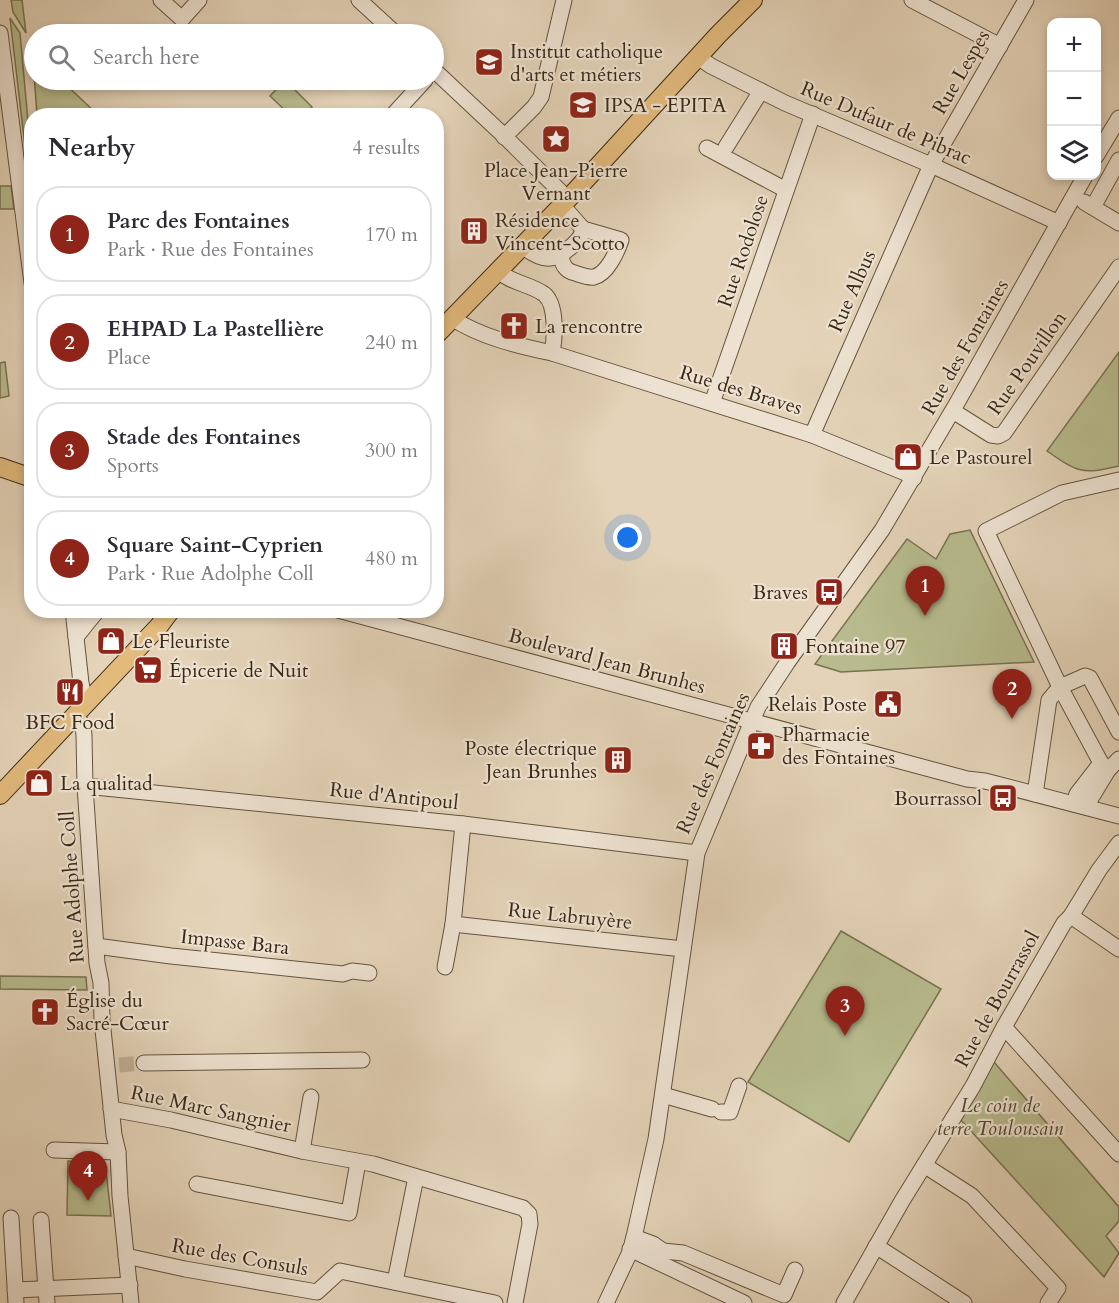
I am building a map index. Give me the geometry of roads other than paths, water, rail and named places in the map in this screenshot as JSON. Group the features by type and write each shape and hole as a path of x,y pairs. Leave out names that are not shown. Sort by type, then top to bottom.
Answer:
{"main road":[{"path":"444,326 565,202 753,0"},
{"path":"0,467 24,475"},
{"path":"0,795 71,722 165,618"},
{"path":"159,626 172,618"}],"street":[{"path":"161,0 182,19 199,0"},
{"path":"359,0 385,24"},
{"path":"504,137 541,97 564,0"},
{"path":"912,0 1000,46"},
{"name":"Rue Lespes","path":"932,165 1026,0"},
{"path":"0,33 24,220"},
{"name":"Rue Dufaur de Pibrac","path":"698,57 761,92 932,165 1059,223"},
{"path":"444,80 504,137 565,202 583,229 621,240 616,257 597,276 590,278 569,272 563,266 561,257"},
{"path":"399,108 415,90"},
{"path":"726,147 761,92"},
{"name":"Rue Rodolose","path":"712,403 813,114"},
{"path":"1101,148 1119,118"},
{"path":"707,148 786,190"},
{"path":"1093,207 1119,160"},
{"name":"Rue Albus","path":"812,435 932,165"},
{"name":"Rue des Fontaines","path":"606,1303 632,1243 656,1139 697,853 762,701 880,534 953,411 1083,180"},
{"path":"1074,196 1119,223"},
{"path":"522,246 535,256 548,259 561,257 582,236 583,229"},
{"name":"Rue Pouvillon","path":"953,411 991,435 998,436 1004,433 1119,267"},
{"path":"498,271 506,278 545,295 550,302 555,339 552,353"},
{"name":"Rue des Braves","path":"452,318 465,327 527,348 552,353 812,435 914,478"},
{"path":"1081,805 1091,798 1109,764 1060,687 986,531 1062,494 1118,483"},
{"path":"74,618 81,683 83,692 90,700"},
{"path":"76,637 91,618"},
{"name":"Boulevard Jean Brunhes","path":"368,618 967,779 985,781 1119,816"},
{"path":"1035,794 1049,700 1060,687 1085,676 1090,678 1119,732"},
{"name":"Rue Adolphe Coll","path":"71,722 83,725 85,786 96,946 101,977 102,1020 113,1066 111,1109 118,1152 131,1303"},
{"name":"Rue d'Antipoul","path":"85,786 463,824 697,853"},
{"path":"445,968 453,924 463,824"},
{"name":"Rue de Bourrassol","path":"844,1303 973,1086 1064,923 1071,916 1099,870 1119,843"},
{"path":"1071,916 1119,949"},
{"name":"Rue Labruyère","path":"453,924 683,949"},
{"name":"Impasse Bara","path":"96,946 343,974 352,971 369,973"},
{"path":"1004,1027 1119,1154"},
{"path":"144,1063 362,1060"},
{"path":"663,1095 717,1111 730,1112 739,1086"},
{"name":"Rue Marc Sangnier","path":"302,1151 311,1097"},
{"name":"Rue Marc Sangnier","path":"111,1109 366,1163 523,1208 528,1214 530,1224 515,1303"},
{"path":"54,1150 118,1152"},
{"path":"197,1184 349,1213 366,1163"},
{"path":"924,1165 972,1196 1058,1288 1048,1303"},
{"path":"417,1177 395,1282 495,1303"},
{"path":"11,1218 16,1297 46,1296 130,1285"},
{"path":"41,1220 46,1296"},
{"path":"632,1243 652,1244 663,1251 683,1253 784,1295 795,1270"},
{"path":"632,1243 744,1303"},
{"path":"876,1246 964,1303"},
{"name":"Rue des Consuls","path":"126,1256 316,1292 340,1272 395,1282"}],"tunnel":[{"path":"119,1065 144,1063"}],"place":[{"name":"Institut catholique d'arts et métiers","path":"489,62"},
{"name":"IPSA - EPITA","path":"583,105"},
{"name":"Place Jean-Pierre Vernant","path":"556,139"},
{"name":"Résidence Vincent-Scotto","path":"474,231"},
{"name":"La rencontre","path":"514,326"},
{"name":"Le Pastourel","path":"908,457"},
{"name":"Braves","path":"829,592"},
{"name":"Parc des Fontaines","path":"925,616"},
{"name":"Le Fleuriste","path":"111,641"},
{"name":"Fontaine 97","path":"784,646"},
{"name":"Épicerie de Nuit","path":"148,670"},
{"name":"BFC Food","path":"70,692"},
{"name":"Relais Poste","path":"888,704"},
{"name":"EHPAD La Pastellière","path":"1012,719"},
{"name":"Pharmacie des Fontaines","path":"761,746"},
{"name":"Poste électrique Jean Brunhes","path":"618,760"},
{"name":"La qualitad","path":"39,783"},
{"name":"Bourrassol","path":"1003,798"},
{"name":"Église du Sacré-Cœur","path":"45,1012"},
{"name":"Stade des Fontaines","path":"845,1036"},
{"name":"Square Saint-Cyprien","path":"88,1201"}],"park label":[{"name":"Le coin de terre Toulousain","path":"1000,1116"}]}
